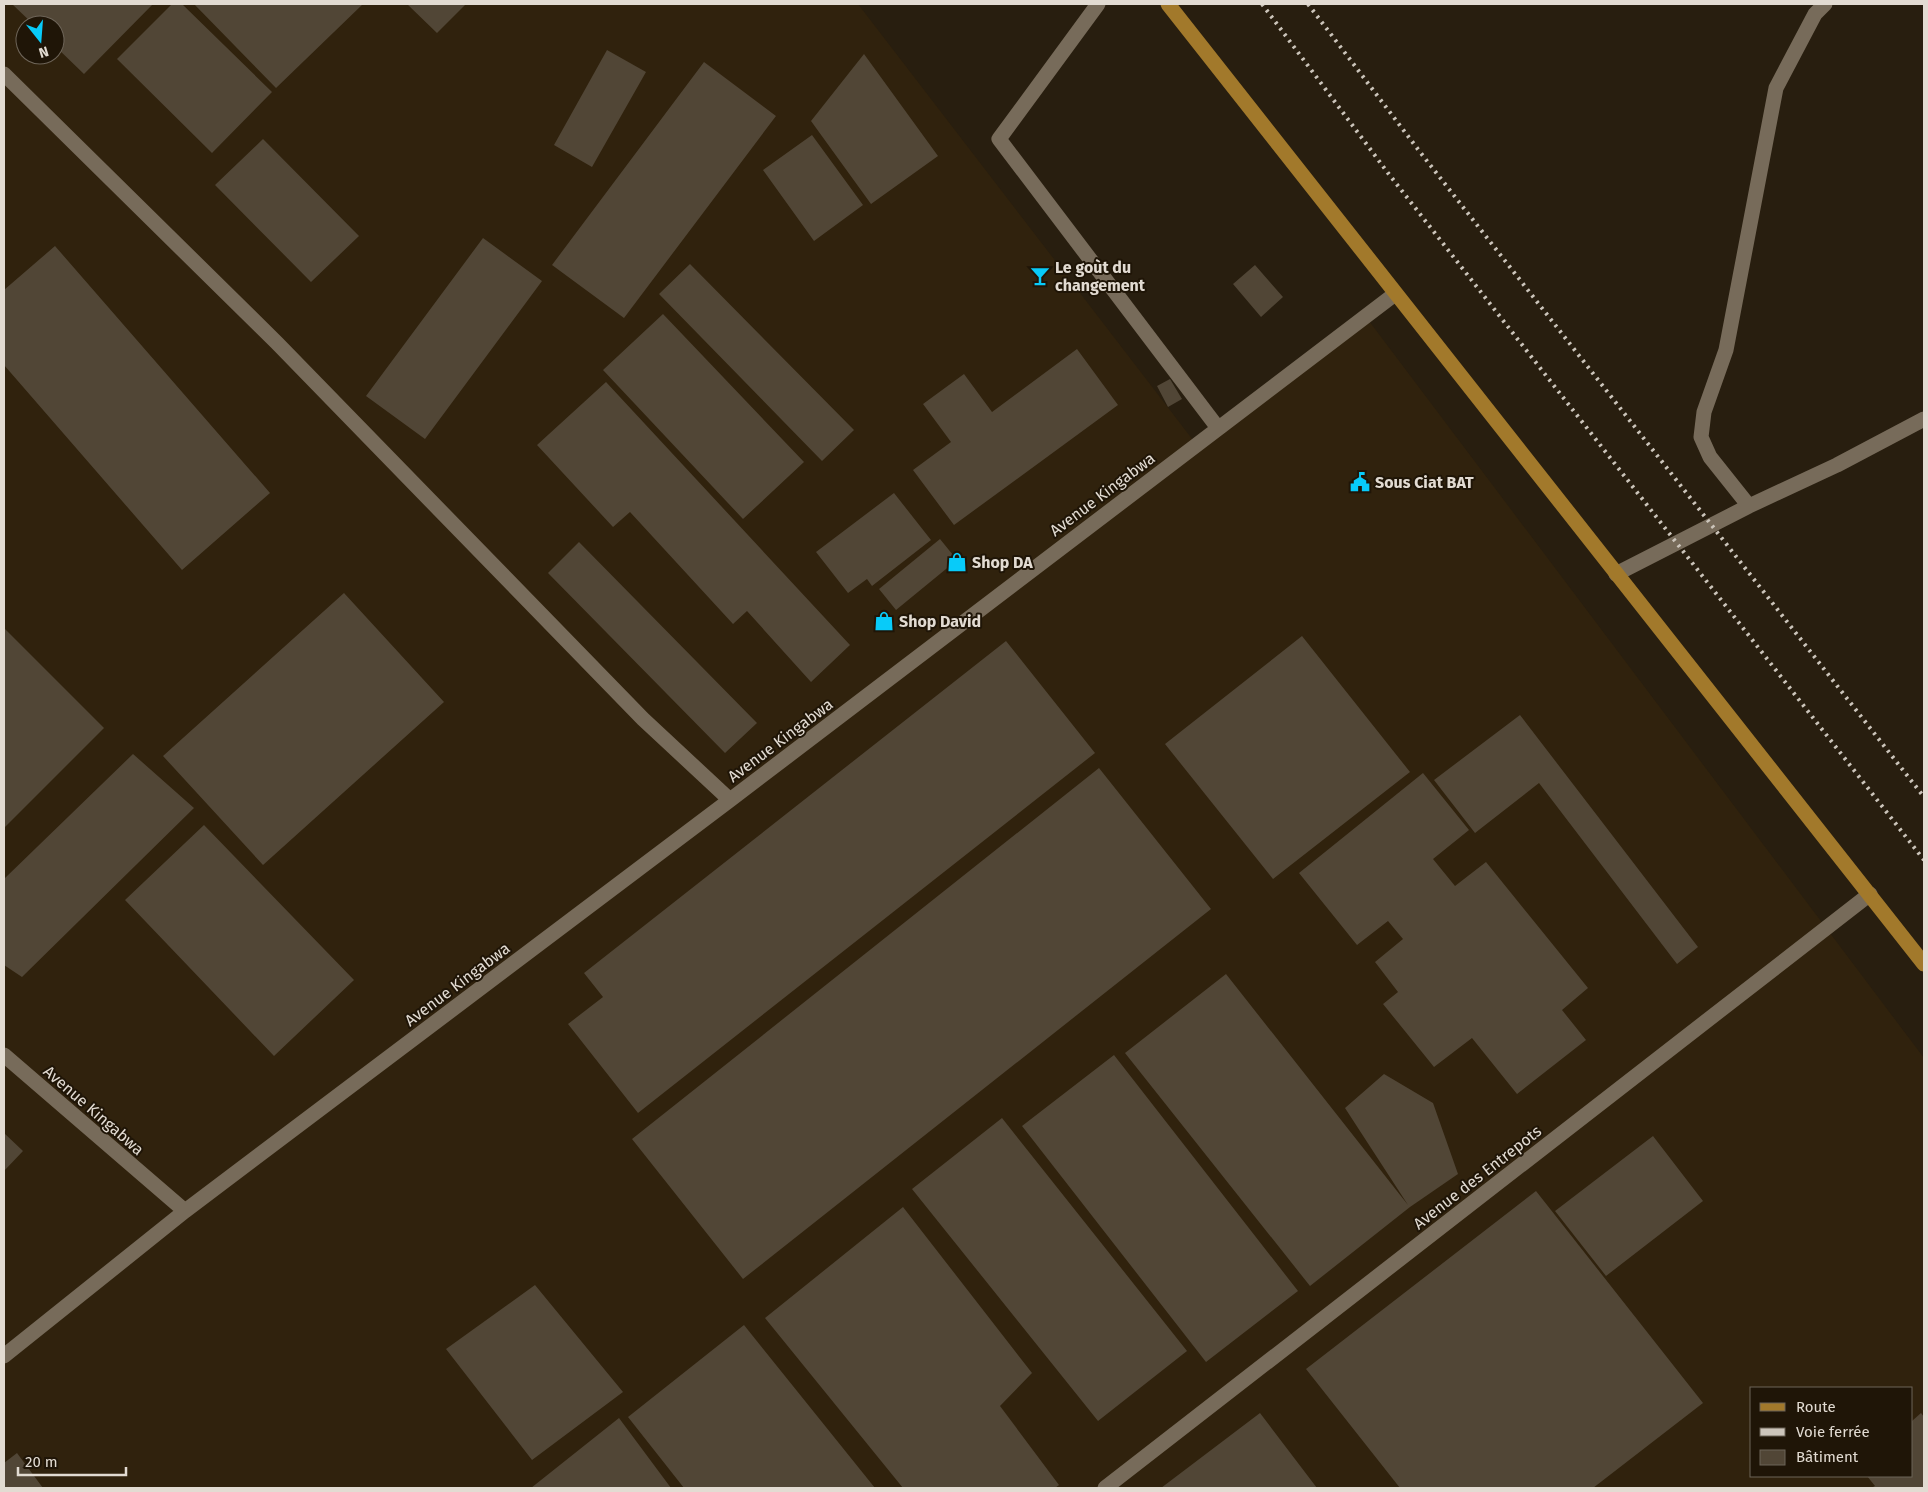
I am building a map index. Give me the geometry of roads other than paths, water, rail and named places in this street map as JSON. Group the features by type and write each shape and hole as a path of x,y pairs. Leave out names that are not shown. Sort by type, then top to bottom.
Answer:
{"main road":[{"path":"1168,4 1924,964"}],"street":[{"path":"1098,4 998,139 1218,428"},
{"path":"1750,506 1710,457 1701,437 1704,412 1726,350 1776,88 1816,14 1825,4"},
{"path":"4,74 277,342 643,719 730,800"},
{"name":"Avenue Kingabwa","path":"4,1356 185,1210 730,800 1395,294"},
{"path":"1616,574 1750,506 1837,465 1924,419"},
{"name":"Avenue des Entrepots","path":"1105,1488 1870,894"},
{"name":"Avenue Kingabwa","path":"4,1055 185,1210"}],"railway":[{"path":"1262,4 1388,173 1924,860"},
{"path":"1308,4 1420,152 1924,797"}],"place":[{"name":"Le goùt du changement","path":"1040,276"},
{"name":"Sous Ciat BAT","path":"1360,482"},
{"name":"Shop DA","path":"957,562"},
{"name":"Shop David","path":"884,621"}]}
